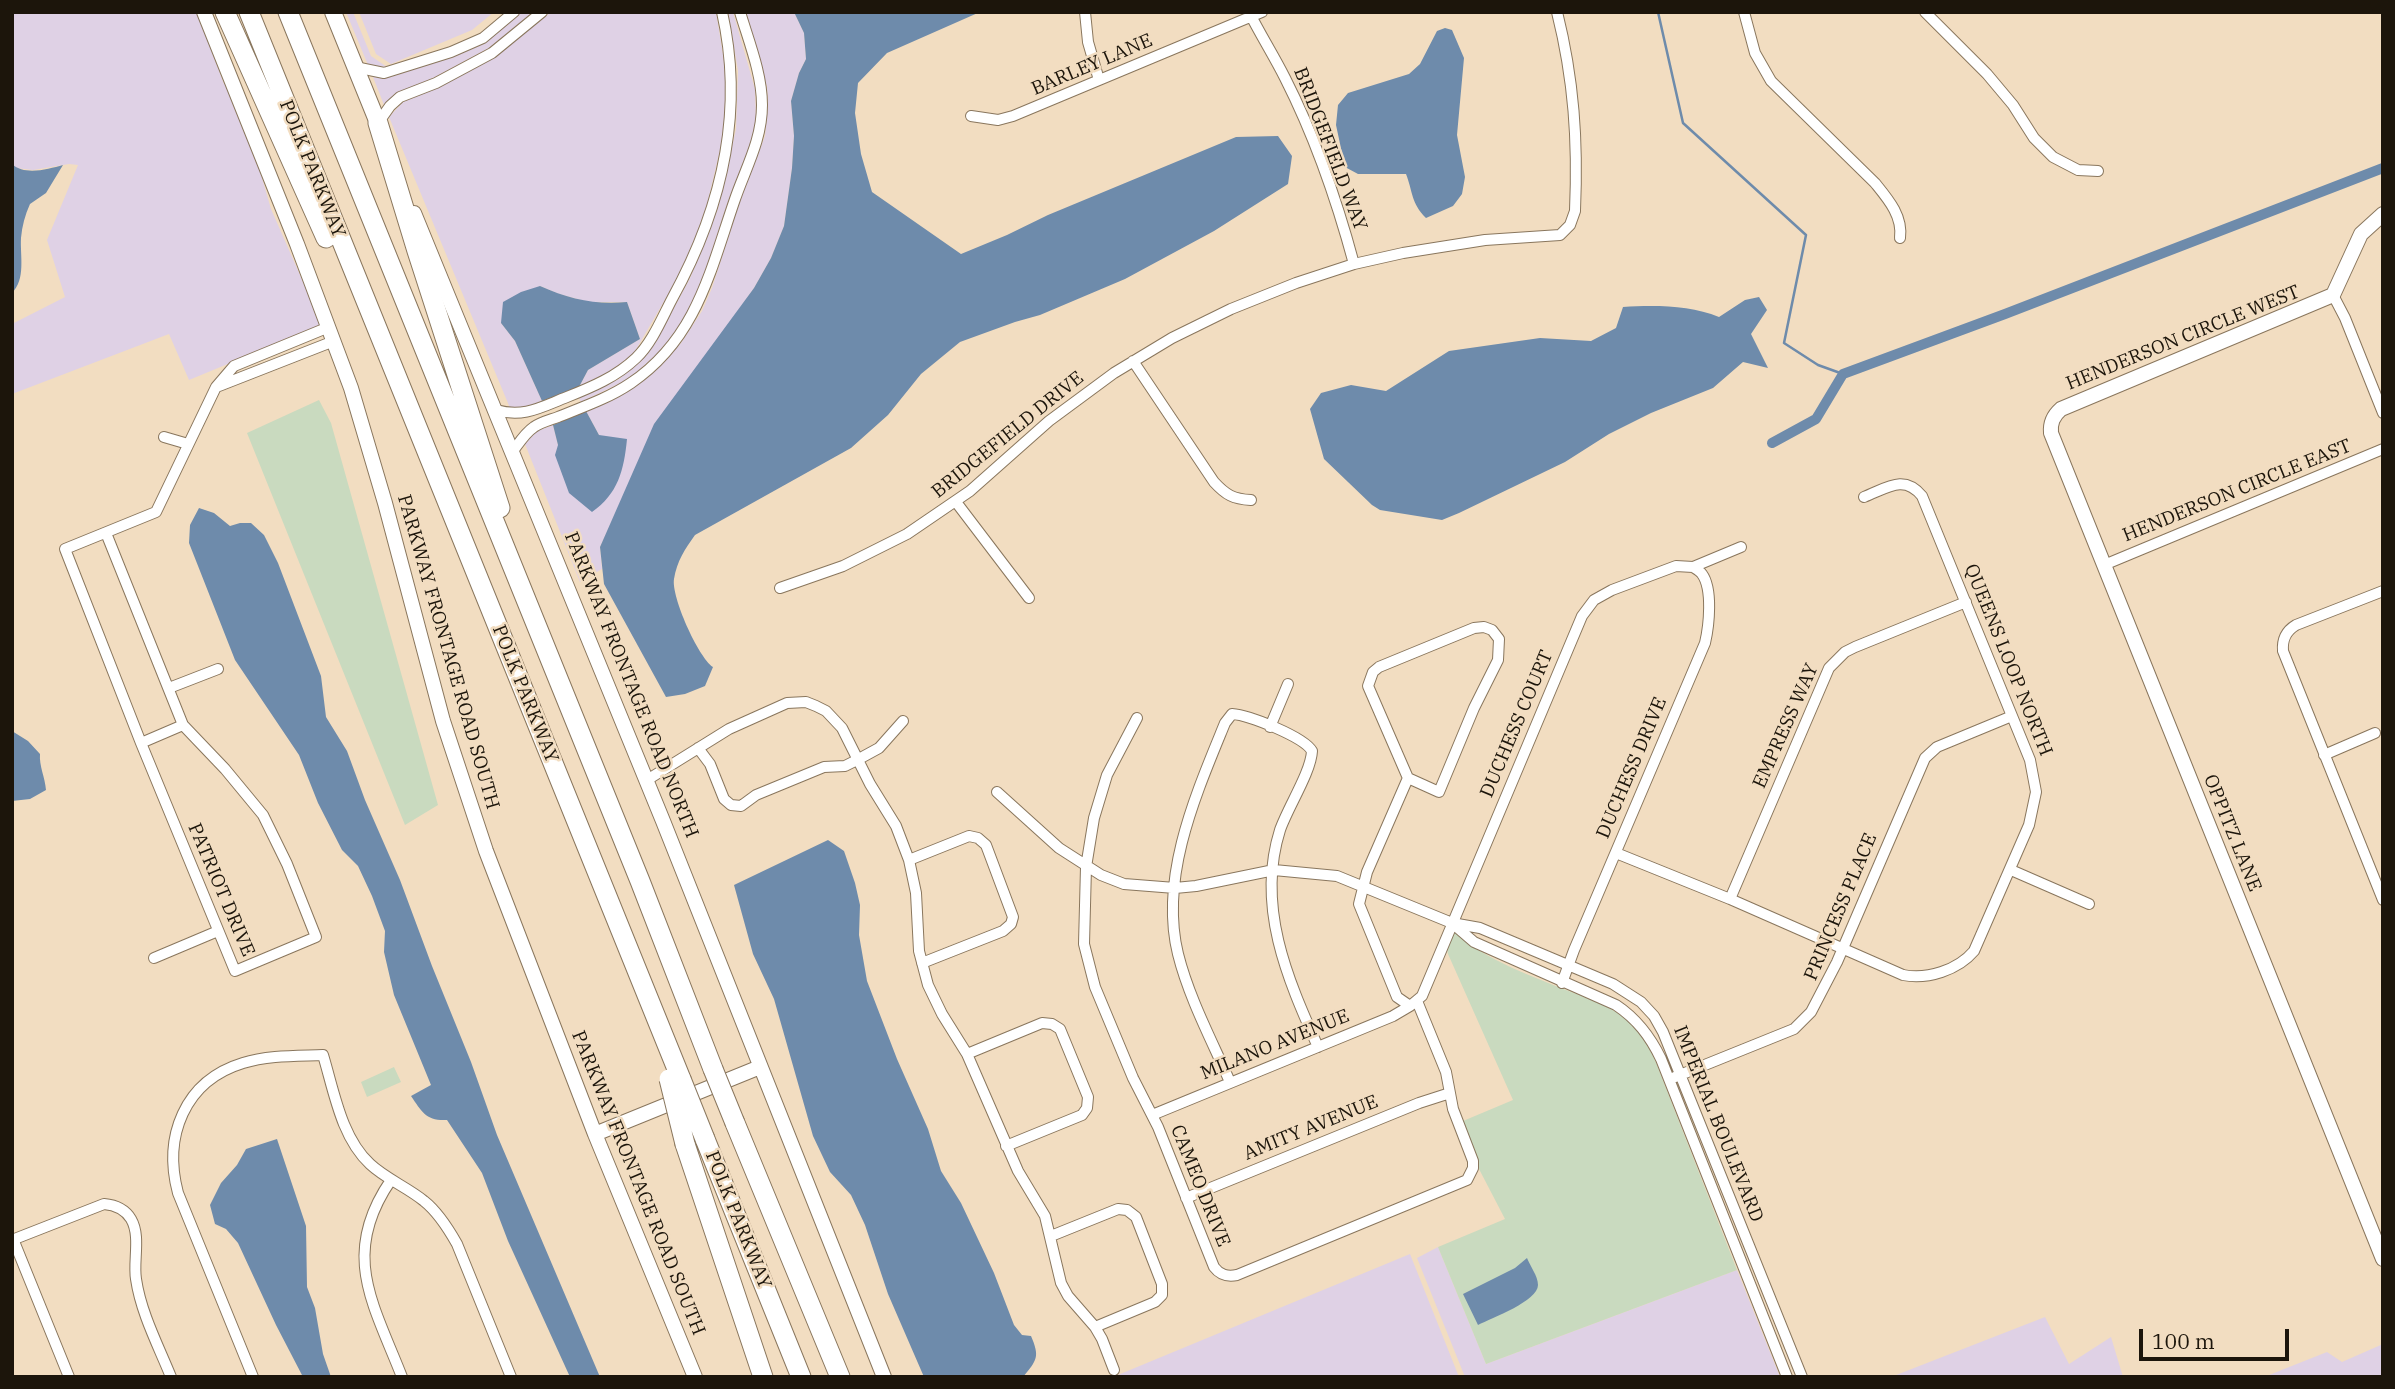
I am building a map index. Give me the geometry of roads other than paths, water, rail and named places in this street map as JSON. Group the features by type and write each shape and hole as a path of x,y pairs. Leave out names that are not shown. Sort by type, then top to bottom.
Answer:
{"highway":[{"path":"225,12 392,387 435,475"},
{"name":"POLK PARKWAY","path":"249,12 651,1002 675,1079 705,1139 801,1377"},
{"name":"POLK PARKWAY","path":"288,12 635,869 713,1069 840,1377"},
{"path":"378,123 533,620"},
{"path":"675,1079 685,1144 763,1377"}],"main road":[{"name":"PARKWAY FRONTAGE ROAD SOUTH","path":"204,12 332,334 385,503 429,670 486,851 595,1134 695,1377"},
{"name":"PARKWAY FRONTAGE ROAD NORTH","path":"333,12 647,780 884,1377"},
{"path":"2333,295 2361,234 2380,216"},
{"name":"HENDERSON CIRCLE WEST","path":"2052,421 2061,409 2333,295"},
{"name":"OPPITZ LANE","path":"2052,421 2051,433 2383,1259"},
{"path":"595,1134 760,1067"}],"street":[{"path":"355,67 384,73 451,52 483,38 514,12"},
{"path":"378,123 400,97 436,83 492,52 542,12"},
{"path":"496,410 522,414 617,374 638,356 658,326 699,244 712,206 730,130 732,72 722,12"},
{"path":"513,451 534,427 632,383 660,359 690,320 706,286 734,200 755,150 762,119 761,88 740,12"},
{"path":"1085,12 1088,42 1100,80"},
{"name":"BRIDGEFIELD DRIVE","path":"780,588 843,566 907,534 956,502 1049,421 1133,361 1231,309 1275,290 1354,264 1457,243 1560,235 1570,225 1575,211 1577,165 1576,122 1568,60 1557,12"},
{"path":"1744,12 1755,53 1771,81 1887,198 1897,214 1900,238"},
{"path":"1924,12 1987,74 2013,105 2034,138 2053,157 2078,170 2098,171"},
{"name":"BARLEY LANE","path":"971,116 998,120 1013,117 1254,14"},
{"name":"BRIDGEFIELD WAY","path":"1254,14 1306,125 1329,185 1354,264"},
{"path":"2333,295 2383,413"},
{"name":"PATRIOT DRIVE","path":"106,533 183,725 225,769 262,815 287,864 316,937 235,971 65,549 156,512 216,387 234,366 332,334"},
{"path":"1133,361 1214,482 1234,499 1251,500"},
{"path":"164,437 188,444"},
{"name":"HENDERSON CIRCLE EAST","path":"2104,565 2383,449"},
{"name":"QUEENS LOOP NORTH","path":"1616,852 1843,947 1903,975 1917,978 1960,964 1975,951 2029,825 2036,792 2030,760 1922,496 1913,486 1904,483 1864,497"},
{"path":"956,502 1029,598"},
{"name":"DUCHESS COURT","path":"1414,1004 1422,996 1553,682 1588,607 1612,590 1676,566 1693,567 1741,547"},
{"name":"DUCHESS DRIVE","path":"1562,983 1705,643 1708,630 1708,595 1702,574 1693,567"},
{"path":"2383,591 2296,625 2284,637 2283,651 2324,755 2378,873 2383,900"},
{"name":"EMPRESS WAY","path":"1730,899 1829,668 1845,652 1855,647 1966,603"},
{"path":"1362,887 1408,778 1368,686 1373,673 1378,667 1474,628 1492,630 1499,639 1498,660 1474,708 1439,792 1408,778"},
{"path":"169,688 218,668"},
{"path":"1270,727 1288,684"},
{"path":"647,780 729,729 776,706 806,702 826,711 835,719 896,825 909,860 916,893 922,963 934,999 967,1054 1018,1171 1045,1216 1061,1283 1068,1296 1095,1327 1114,1370"},
{"path":"1230,1083 1179,957 1172,905 1184,830 1225,723 1232,714 1240,714 1311,748 1312,754 1283,822 1276,848 1271,897 1278,943 1287,972 1318,1047"},
{"name":"PRINCESS PLACE","path":"1669,1080 1794,1028 1817,1004 1925,758 1937,747 2012,716"},
{"name":"CAMEO DRIVE","path":"1137,718 1107,775 1088,844 1083,927 1087,962 1122,1053 1152,1115 1214,1267 1223,1275 1237,1275 1467,1180 1473,1168 1473,1161 1453,1109 1446,1072 1414,1004 1398,997 1359,904 1362,887"},
{"path":"698,748 710,764 724,799 735,806 824,767 845,766 857,760 879,748 903,720"},
{"path":"141,743 183,725"},
{"path":"2324,755 2375,733"},
{"name":"IMPERIAL BOULEVARD","path":"997,792 1059,848 1086,867 1124,884 1175,888 1274,870 1337,876 1452,923 1480,928 1613,984 1641,1002 1658,1024 1681,1075 1802,1377"},
{"path":"909,860 969,836 978,838 986,845 1013,916 1003,931 922,963"},
{"path":"2011,870 2089,904"},
{"name":"IMPERIAL BOULEVARD","path":"1452,923 1474,943 1616,1005 1637,1021 1654,1044 1787,1377"},
{"path":"154,958 218,931"},
{"name":"MILANO AVENUE","path":"1152,1115 1318,1047 1414,1004"},
{"path":"967,1054 1042,1023 1052,1024 1060,1029 1088,1097 1087,1108 1082,1115 1006,1146"},
{"path":"253,1377 178,1193 173,1174 173,1144 188,1101 205,1083 220,1073 241,1063 258,1059 323,1055 345,1125 355,1144 369,1163 426,1202 445,1223 457,1244 511,1377"},
{"name":"AMITY AVENUE","path":"1186,1198 1419,1103 1450,1093"},
{"path":"391,1180 379,1198 369,1223 364,1267 370,1298 402,1377"},
{"path":"69,1377 13,1240 94,1207 114,1205 132,1220 135,1229 139,1291 171,1377"},
{"path":"1051,1236 1118,1209 1128,1210 1136,1217 1162,1284 1162,1295 1155,1303 1095,1327"}],"water":[{"path":"794,12 980,12 887,53 858,83 855,113 861,154 872,192 961,254 1236,137 1278,136 1292,156 1288,184 1214,231 1125,279 1040,315 960,342 921,374 888,415 851,448 695,535 679,561 674,587 693,639 713,667 705,686 685,694 666,697 604,584 600,547 654,424 754,288 771,258 784,226 794,136 791,101 806,59 804,33"},
{"path":"1445,28 1452,30 1464,58 1457,135 1465,177 1462,194 1453,206 1426,218 1415,202 1406,174 1358,174 1345,167 1336,125 1338,105 1348,93 1409,74 1420,64 1437,31"},
{"path":"12,164 30,171 63,165 46,193 28,208 21,234 21,274 12,293"},
{"path":"540,286 582,300 627,302 640,339 588,370 579,387 542,401 515,341 501,323 503,302"},
{"path":"1759,297 1767,310 1751,334 1768,368 1743,362 1713,388 1651,413 1609,434 1565,462 1442,520 1380,510 1324,459 1310,409 1321,393 1351,385 1386,391 1449,351 1540,338 1591,341 1616,328 1623,307 1672,307 1719,317 1745,300"},
{"path":"586,411 599,435 627,439 624,461 614,489 592,512 569,493 555,455 558,445 553,425"},
{"path":"199,508 214,513 230,526 251,523 264,535 278,563 321,676 326,717 347,751 400,880 497,1135 600,1377 570,1377 508,1241 482,1173 447,1120 429,1117 411,1096 431,1085 394,995 384,952 385,931 358,866 342,850 318,803 299,755 235,660 189,543 190,525"},
{"path":"12,731 28,741 40,754 46,790 30,799 12,801"},
{"path":"828,840 844,851 855,883 860,905 859,935 867,981 928,1129 941,1171 961,1203 994,1273 1014,1325 1022,1335 1031,1336 1034,1343 1036,1358 1023,1377 924,1377 888,1294 865,1225 851,1195 830,1172 813,1136 774,999 753,954 734,885"},
{"path":"277,1139 306,1226 307,1287 315,1308 323,1354 331,1377 303,1377 238,1243 226,1229 215,1224 210,1205 221,1183 237,1165 246,1149"},
{"path":"1527,1258 1538,1282 1536,1291 1523,1303 1478,1325 1463,1294 1515,1268"}],"waterway":[{"path":"1658,12 1683,123 1806,235 1784,343 1818,365 1843,374"},
{"path":"1772,443 1816,419 1843,374 2383,168"}]}
